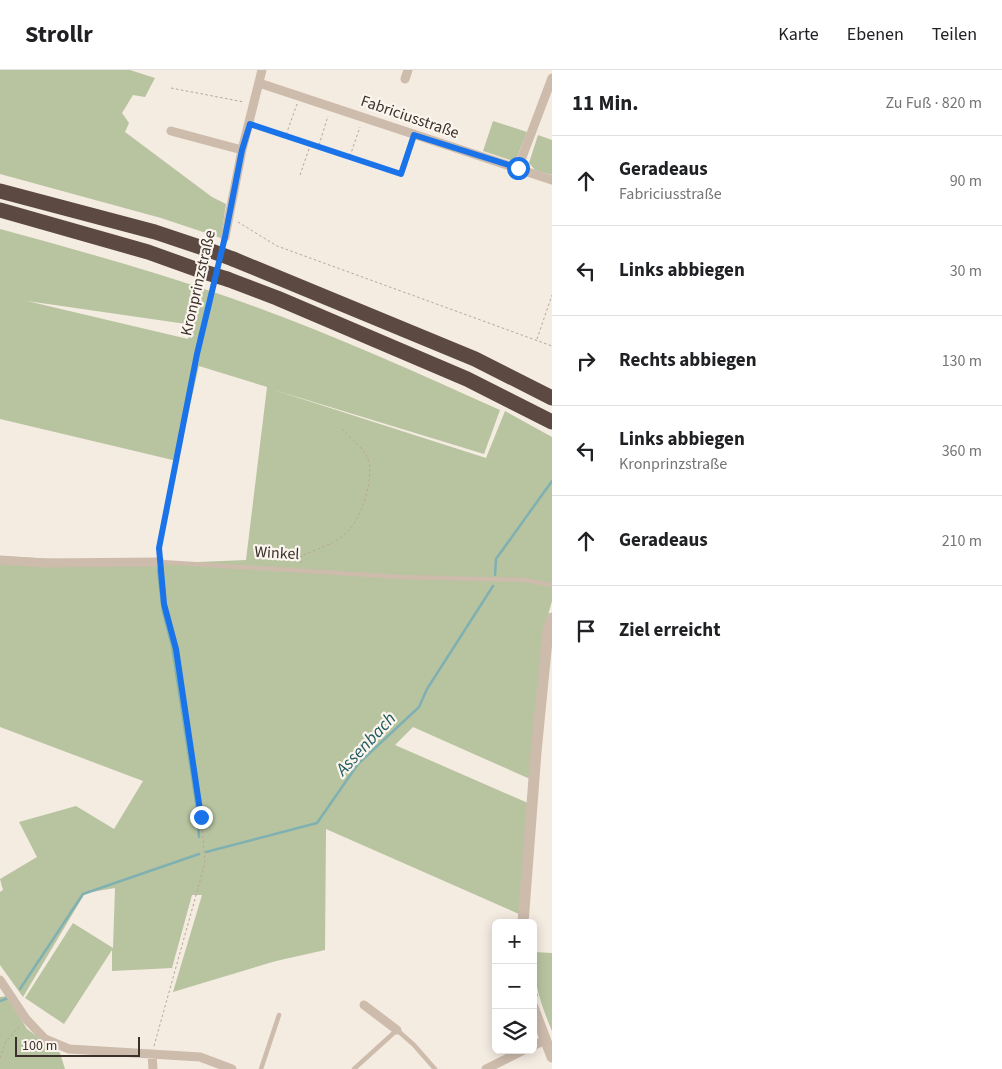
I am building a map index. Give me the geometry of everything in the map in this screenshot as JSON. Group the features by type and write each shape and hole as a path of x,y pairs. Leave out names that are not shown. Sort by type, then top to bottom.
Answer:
{"highway":[{"path":"0,191 155,232 206,249 475,359 552,398"},
{"path":"0,210 148,252 277,298 467,379 552,422"}],"street":[{"name":"Kronprinzstraße","path":"225,237 242,150 255,105 262,70"},
{"path":"518,168 552,78"},
{"name":"Fabriciusstraße","path":"259,83 552,180"},
{"path":"171,131 242,150"},
{"name":"Winkel","path":"0,560 160,562"},
{"path":"523,919 536,752 548,630 552,618"},
{"path":"0,980 26,1019 45,1039 69,1049 200,1057 232,1069"},
{"path":"364,1005 397,1030"},
{"path":"534,1009 552,1057"},
{"path":"537,1044 544,1040"},
{"path":"152,1054 153,1069"},
{"path":"486,1069 516,1054"}],"lane":[{"name":"Kronprinzstraße","path":"160,562 159,548 197,354 225,237"},
{"name":"Winkel","path":"160,562 401,577 525,580 552,585"},
{"path":"261,1069 279,1015"},
{"path":"354,1069 397,1030 414,1045 435,1069"}],"path":[{"path":"171,88 255,105"},
{"path":"286,135 300,96"},
{"path":"318,146 332,106"},
{"path":"350,157 364,117"},
{"path":"250,124 401,174 414,135"},
{"path":"300,175 311,143"},
{"path":"229,217 276,246 552,346"},
{"path":"536,341 552,295"},
{"path":"300,570 302,556 332,542 349,531 360,513 368,485 371,467 366,455 340,427"},
{"path":"152,1054 205,863 191,744 176,649 164,604 160,562"},
{"path":"0,1058 6,1042 26,1019"}],"green space":[{"path":"0,70 130,70 155,78 145,97 133,95 122,113 129,123 125,132 212,197 226,204 221,238 161,218 0,174"},
{"path":"493,121 527,132 515,160 483,151"},
{"path":"538,135 552,140 552,175 535,170 529,163"},
{"path":"0,229 200,287 263,309 366,350 500,410 484,454 271,389 486,458 505,411 552,437 552,601 545,626 530,779 413,727 395,745 528,803 519,914 326,829 325,950 276,961 173,992 202,895 192,895 172,968 112,971 112,950 64,1024 25,998 73,923 113,948 115,888 85,893 23,997 0,965 0,892 3,890 0,879 37,857 19,822 76,806 114,829 143,781 0,727 0,556 150,564 246,560 267,387 199,366 177,461 0,419","holes":["27,301 193,325 188,339"]},
{"path":"537,952 552,953 552,1031 538,993"},
{"path":"7,996 27,1029 60,1053 65,1069 0,1069 0,997"}],"waterway":[{"name":"Assenbach","path":"495,575 496,559 552,481"},
{"path":"158,570 163,612 172,646 197,809 199,837"},
{"name":"Assenbach","path":"206,852 317,823 358,764 419,707 427,689 493,586"},
{"name":"Assenbach","path":"20,989 83,894 199,854"},
{"name":"Assenbach","path":"0,1001 8,998"}],"route":[{"path":"201,817 176,649 164,604 159,548 197,354 212,296 242,150 250,124 401,174 414,135 518,168"}]}
